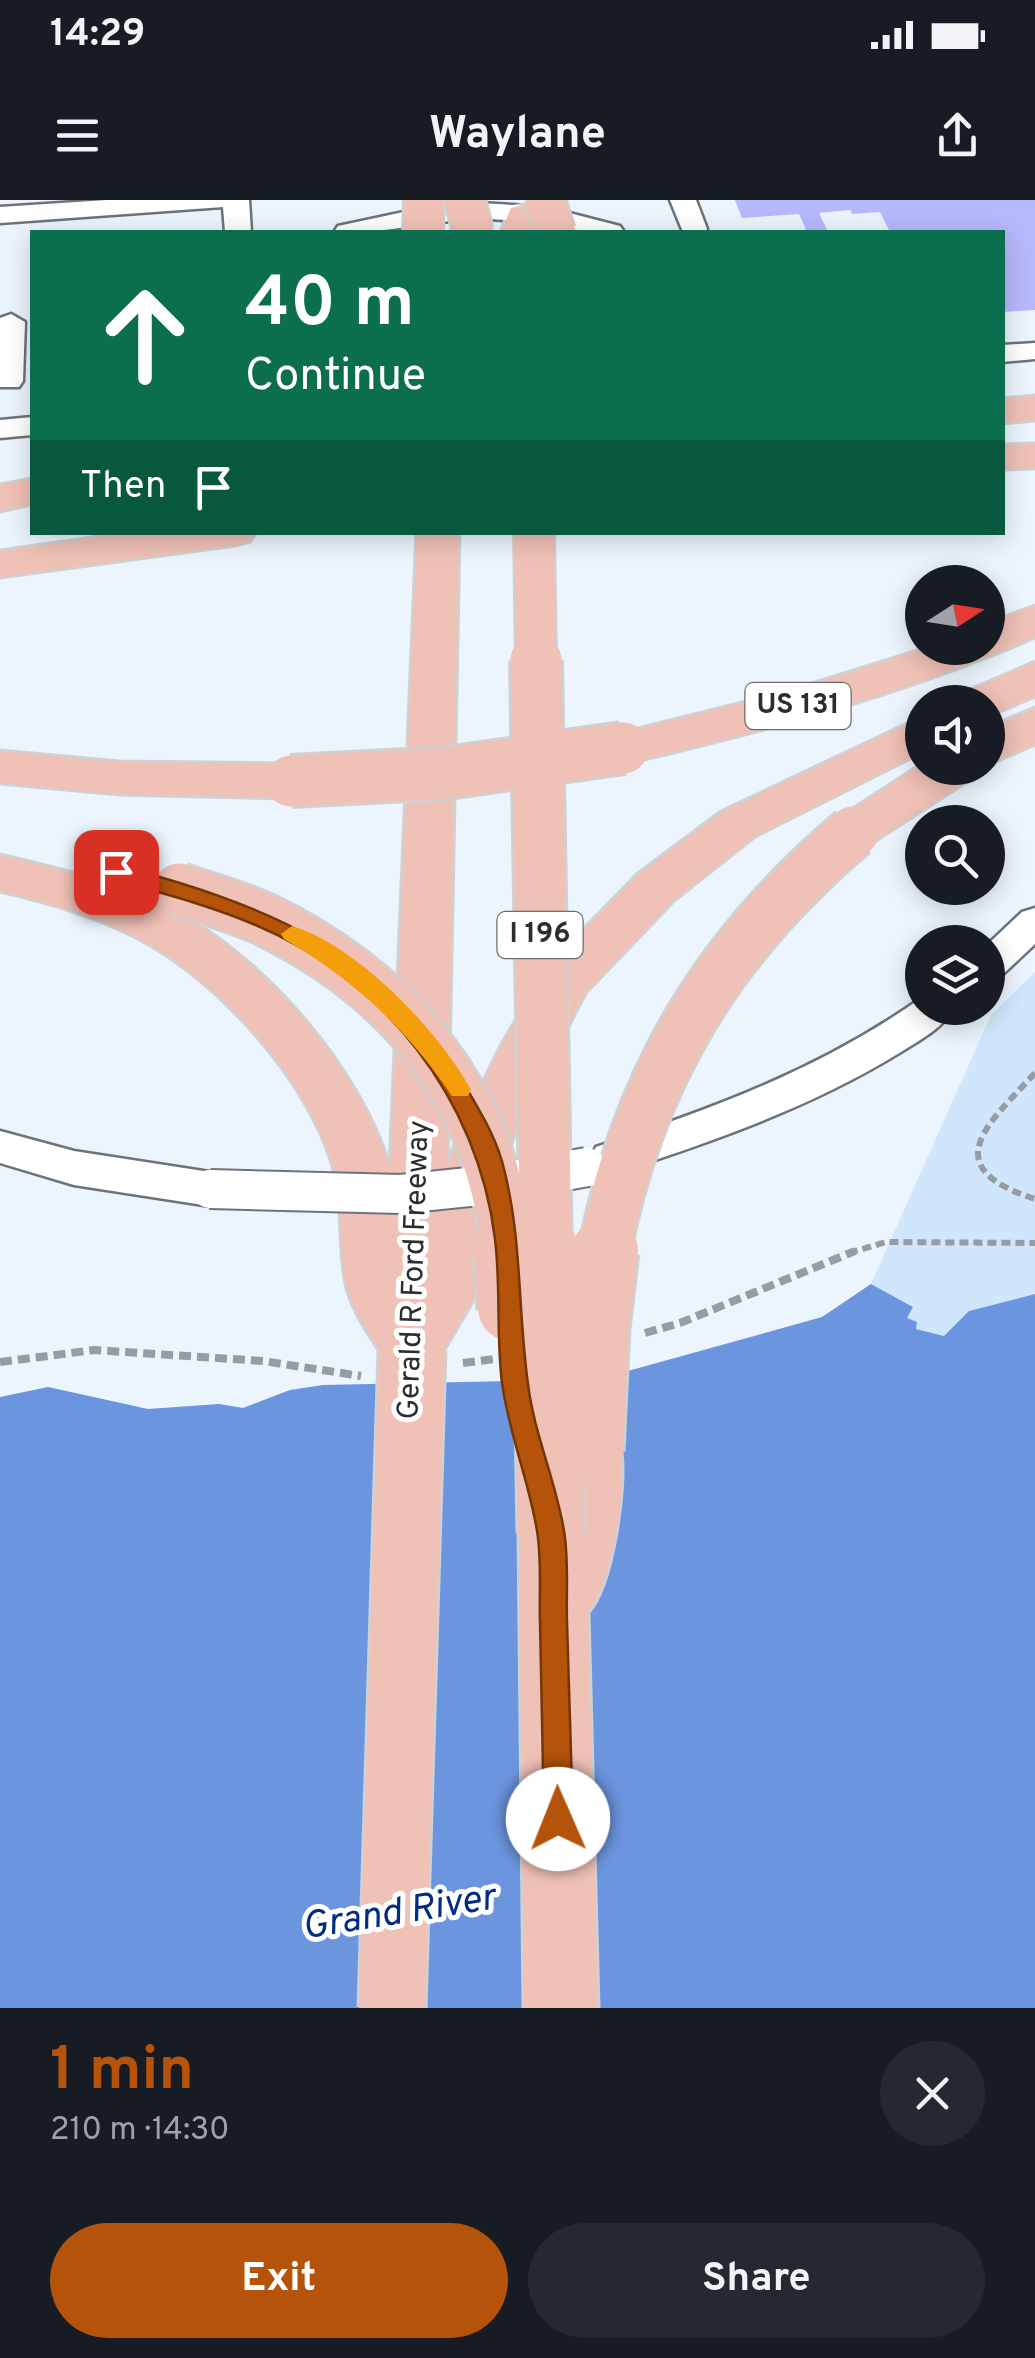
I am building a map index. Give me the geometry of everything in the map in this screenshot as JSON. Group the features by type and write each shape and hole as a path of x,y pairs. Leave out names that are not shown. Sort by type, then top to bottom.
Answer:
{"highway":[{"path":"422,230 424,200"},
{"path":"445,200 446,230"},
{"path":"464,200 472,230"},
{"path":"1005,410 1035,408"},
{"path":"1005,457 1035,456"},
{"path":"0,498 30,492"},
{"path":"1005,494 1035,494"},
{"path":"0,524 30,518"},
{"path":"0,564 213,535"},
{"name":"Gerald R Ford Freeway","path":"392,2008 438,535"},
{"name":"I 196","path":"534,535 561,2008"},
{"path":"1005,633 1035,620"},
{"name":"US 131","path":"0,767 119,778 291,781 446,773 623,748 792,708 923,665"},
{"path":"1005,692 1035,677"},
{"path":"1005,739 1035,724"},
{"path":"414,1306 471,1186 488,1129 529,1044 567,978 656,887 738,824 905,741"},
{"path":"556,1630 584,1530 593,1340 604,1252 616,1194 645,1107 678,1038 734,954 791,886 853,832 926,785"},
{"path":"0,843 179,889 264,920 330,956 376,990 434,1051 465,1101 493,1169 507,1239 514,1381 523,1433 551,1532"},
{"path":"0,873 105,904 177,937 230,978 278,1027 332,1100 414,1306"}],"street":[{"path":"0,215 118,204 222,200"},
{"path":"236,200 238,230"},
{"path":"684,200 694,230"},
{"path":"356,230 473,209 526,210 582,220 607,230"},
{"path":"14,322 14,381"},
{"path":"1005,354 1035,351"},
{"path":"0,429 30,426"},
{"path":"1005,950 1035,922"},
{"path":"0,1146 74,1168 210,1189 401,1194 488,1185 587,1167 724,1122 820,1082 909,1025"}],"path":[{"path":"1035,1073 984,1129 976,1150 983,1174 1003,1191 1035,1199"},
{"path":"0,1362 94,1350 263,1361"}],"shaded area":[{"path":"1035,972 1035,1294 970,1311 944,1336 916,1329 907,1318 912,1306 871,1284 987,1025 1005,1025 1005,1001"}],"water":[{"name":"Grand River","path":"871,1284 913,1307 907,1318 917,1322 916,1329 944,1336 969,1311 1035,1294 1035,2008 0,2008 0,1397 48,1387 148,1409 219,1404 243,1408 290,1390 323,1385 599,1379 822,1317"}],"building":[{"path":"735,200 1035,200 1035,310 1005,312 1005,230 889,230 880,212 852,214 850,210 819,213 827,230 806,230 799,214 742,218"}],"slow traffic":[{"path":"292,934 376,990 434,1051 460,1090"}],"route":[{"path":"116,872 179,889 264,920 330,956 376,990 434,1051 458,1086 480,1130 493,1169 507,1239 514,1381 523,1433 551,1532 558,1819"}]}
